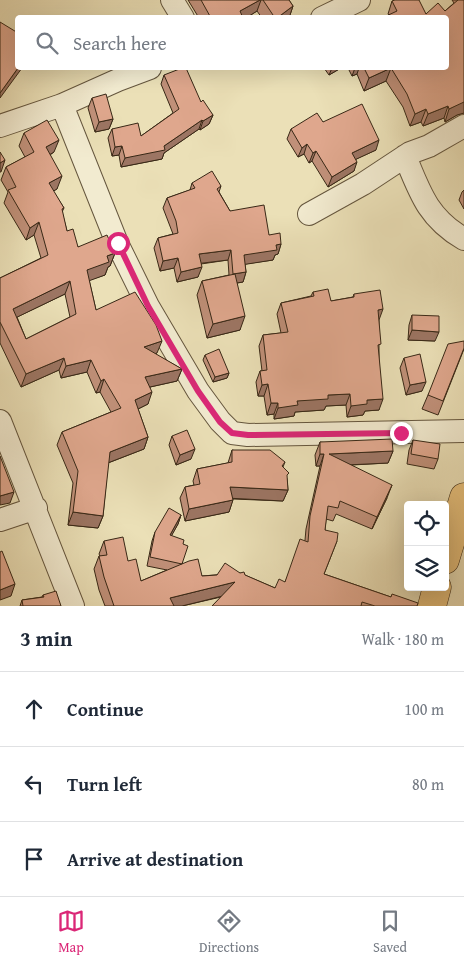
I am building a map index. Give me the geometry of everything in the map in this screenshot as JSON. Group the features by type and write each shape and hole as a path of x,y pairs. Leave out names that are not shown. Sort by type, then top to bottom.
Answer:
{"highway":[{"path":"449,547 464,499"},
{"path":"432,606 436,591"}],"street":[{"path":"172,0 181,15"},
{"path":"328,15 359,0"},
{"path":"0,126 62,105 145,70"},
{"path":"62,105 118,243 148,306 198,391 220,422 232,433 248,435 464,431"},
{"path":"309,214 363,184 405,156 429,146 464,126"},
{"path":"405,156 418,189 436,218 464,239"},
{"path":"0,421 36,508 73,606"},
{"path":"0,520 36,508"}],"building":[{"path":"201,0 260,0 240,11 242,15 209,15"},
{"path":"263,0 289,0 293,6 281,15 273,15"},
{"path":"419,0 426,14 438,3 445,11 458,0 464,0 464,102 449,109 448,106 428,114 426,109 415,114 407,94 392,70 449,70 449,15 388,15 397,11 392,1"},
{"path":"0,22 15,31 15,70 17,70 0,93"},
{"path":"177,70 187,70 201,102 203,100 213,115 202,120 164,146 165,150 125,158 122,146 115,147 112,129 138,123 141,136 179,109 164,75"},
{"path":"365,70 387,70 369,78"},
{"path":"106,94 113,119 99,122 92,98"},
{"path":"362,104 379,140 352,153 357,162 332,177 316,151 313,153 307,144 302,148 291,129 317,113 323,122"},
{"path":"47,120 59,140 46,147 62,176 49,183 64,208 62,209 67,231 73,229 78,247 107,235 115,253 107,256 109,262 87,270 96,310 135,292 156,325 162,341 144,347 182,369 145,377 152,392 135,400 148,437 110,452 103,516 73,512 78,471 62,432 121,408 104,379 101,381 91,360 66,366 64,358 26,374 0,322 0,278 48,255 39,222 30,228 8,190 16,187 6,167 34,152 24,133","holes":["70,281 76,314 26,339 13,309"]},
{"path":"0,152 5,160 0,163"},
{"path":"212,171 221,186 217,189 230,211 264,205 269,235 280,233 281,244 276,245 277,250 244,255 246,272 233,274 231,250 199,254 202,267 181,272 178,258 163,261 158,238 178,233 176,221 167,198 195,188 192,183"},
{"path":"235,274 245,316 213,324 202,281"},
{"path":"328,289 331,301 354,297 354,294 380,290 383,309 378,310 381,344 378,345 383,399 367,400 367,404 351,406 350,394 328,395 328,399 297,401 298,405 278,408 278,403 271,403 268,384 262,385 260,371 267,370 263,335 288,332 281,303 314,296 313,292"},
{"path":"412,315 439,316 439,332 412,330"},
{"path":"464,341 464,348 443,401 428,395 448,344"},
{"path":"219,349 229,373 215,377 205,355"},
{"path":"420,354 426,382 410,385 404,358"},
{"path":"187,430 195,449 180,455 172,436"},
{"path":"392,439 393,451 329,454 392,485 377,517 340,501 338,508 328,506 325,530 338,533 337,541 324,574 391,597 392,594 418,603 417,606 375,606 362,602 361,606 212,606 235,582 170,598 174,606 114,606 99,556 107,555 104,541 123,537 128,561 136,559 141,581 198,559 202,576 217,575 225,563 240,573 244,572 245,575 275,588 279,579 285,582 300,539 308,542 310,516 324,454 320,454 320,442"},
{"path":"413,440 440,444 438,459 411,454"},
{"path":"232,450 270,450 285,462 282,466 289,473 287,475 288,490 230,487 233,500 189,509 185,487 200,484 197,469 232,462"},
{"path":"0,456 14,492 0,496"},
{"path":"169,508 181,515 170,535 184,540 183,544 188,546 182,564 150,557 155,532"},
{"path":"2,551 15,584 0,590 0,552"},
{"path":"56,591 61,606 23,606 22,600 44,597 43,595"}],"route":[{"path":"118,243 148,306 198,391 220,422 232,433 248,435 401,433"}]}
